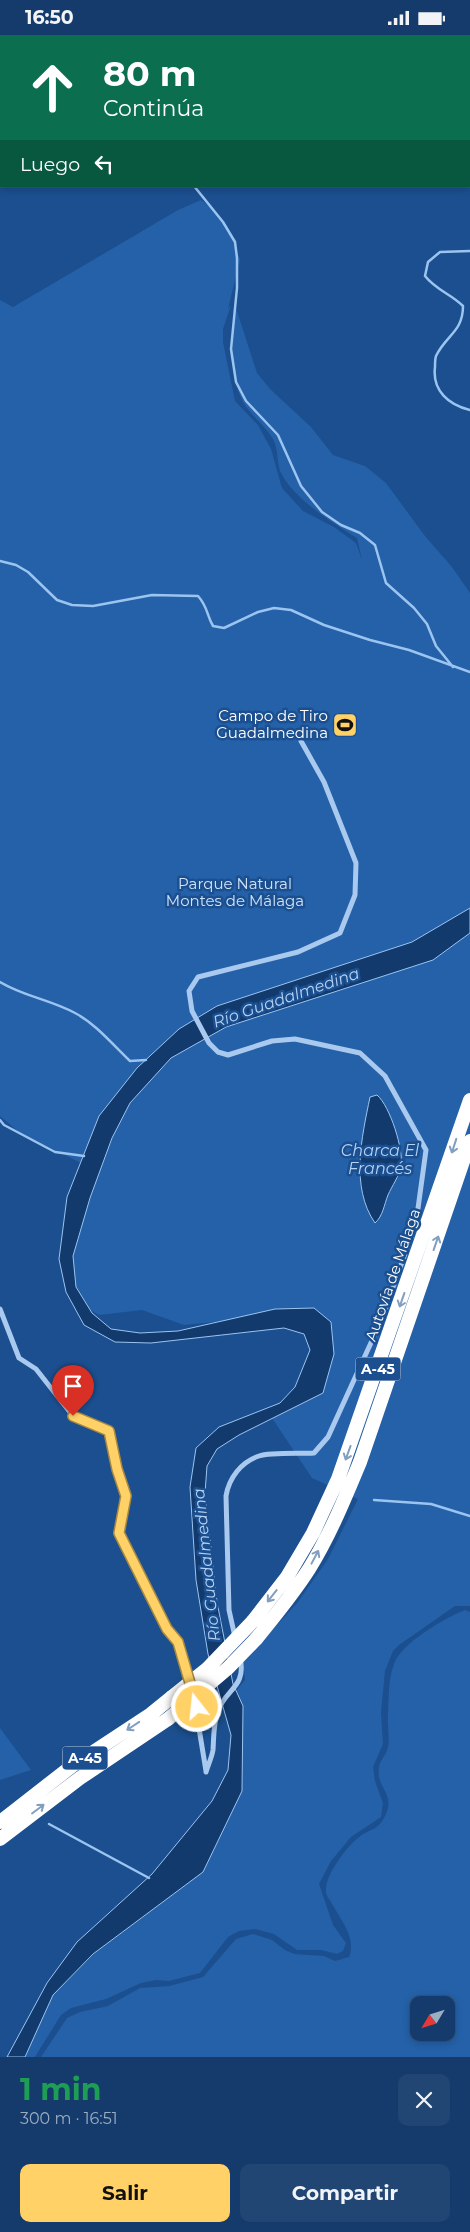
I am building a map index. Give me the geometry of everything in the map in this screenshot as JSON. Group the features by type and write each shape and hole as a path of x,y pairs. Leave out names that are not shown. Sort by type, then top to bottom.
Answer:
{"highway":[{"name":"Autovía de Málaga","path":"0,1822 72,1766 150,1714 207,1669 253,1621 287,1577 313,1533 338,1479 470,1100"},
{"name":"Autovía de Málaga","path":"0,1839 80,1778 168,1719 228,1668 256,1639 283,1606 310,1568 338,1514 360,1462 470,1141"}],"street":[{"path":"0,1309 19,1358 36,1369 73,1416 109,1431 117,1469 126,1496 119,1533 167,1629 178,1642 197,1707 206,1772 213,1752 212,1731 218,1709 235,1688 243,1671 229,1609 226,1496 228,1485 237,1470 259,1456 314,1453 328,1437 380,1323 416,1223 426,1150 385,1076 360,1053 295,1039 272,1041 228,1055 218,1052 209,1043 192,1011 189,991 198,977 298,952 340,933 355,895 356,863 324,782 301,741"}],"green space":[{"name":"Parque Natural Montes de Málaga","path":"201,200 216,211 231,234 240,260 228,309 231,305 223,329 223,342 235,401 258,425 271,449 282,488 303,511 334,527 356,543 362,560 357,538 314,509 286,481 280,471 274,441 243,402 235,381 231,343 236,308 257,373 270,389 311,427 333,455 365,466 386,483 470,593 470,1606 455,1606 399,1645 393,1651 385,1671 381,1713 383,1744 373,1767 375,1781 383,1803 381,1817 351,1837 331,1861 319,1884 333,1925 346,1943 343,1951 337,1954 321,1950 297,1950 274,1934 255,1929 239,1931 228,1937 200,1973 169,1981 156,1980 141,1983 106,1999 71,2008 61,2015 35,2057 25,2057 53,1995 94,1954 203,1872 242,1791 243,1706 236,1691 245,1680 243,1662 298,1602 328,1559 358,1499 312,1478 270,1415 323,1359 301,1325 254,1318 184,1325 142,1310 99,1315 77,1302 71,1279 71,1222 87,1166 20,1133 0,1116 0,300 13,307 178,210"},
{"path":"465,1610 470,1612 470,2057 41,2057 67,2018 80,2012 108,2006 140,1988 169,1986 203,1977 236,1939 253,1934 272,1940 294,1954 324,1956 335,1961 349,1957 351,1943 349,1936 327,1896 326,1886 328,1878 353,1842 377,1827 386,1814 388,1801 380,1781 379,1768 389,1744 388,1717 392,1670 398,1656 405,1648 436,1625"},
{"path":"0,1728 31,1770 0,1780"}],"water":[{"name":"Río Guadalmedina","path":"470,908 470,933 433,960 226,1027 171,1058 130,1103 112,1138 90,1198 73,1256 76,1287 92,1313 111,1329 140,1333 178,1331 275,1309 314,1308 331,1322 334,1354 323,1393 239,1435 217,1449 207,1466 205,1493 217,1602 233,1684 243,1706 242,1791 203,1872 93,1954 53,1995 25,2057 7,2057 47,1983 77,1942 152,1874 212,1801 228,1770 231,1735 208,1654 196,1580 190,1487 196,1448 219,1427 280,1403 295,1387 310,1350 304,1334 284,1328 151,1343 115,1342 84,1325 66,1292 59,1259 67,1197 99,1116 137,1068 179,1029 217,1006 412,942"},
{"name":"Charca El Francés","path":"377,1095 387,1109 395,1129 400,1150 401,1167 388,1195 382,1214 375,1223 367,1209 363,1194 360,1178 360,1161 370,1097"}],"waterway":[{"path":"195,187 223,222 235,242 237,288 231,349 236,382 246,401 278,435 301,486 322,512 341,525 360,533 375,545 386,583 414,608 427,624 436,646 453,667"},
{"path":"470,251 440,252 428,262 425,276 463,306 457,328 436,356 435,376 439,390 449,401 470,410"},
{"path":"0,561 16,565 28,572 57,600 72,605 93,606 152,595 198,596 204,604 213,626 224,628 258,612 274,608 291,610 324,625 409,650 470,672"},
{"path":"0,982 75,1013 97,1029 130,1061 146,1060"},
{"path":"0,1120 4,1125 55,1152 84,1156"},
{"path":"374,1500 431,1504 470,1516"},
{"path":"49,1824 149,1878"}],"place":[{"name":"Campo de Tiro Guadalmedina","path":"345,725"}],"route":[{"path":"73,1416 109,1431 117,1469 126,1496 119,1533 167,1629 178,1642 197,1707"}]}
